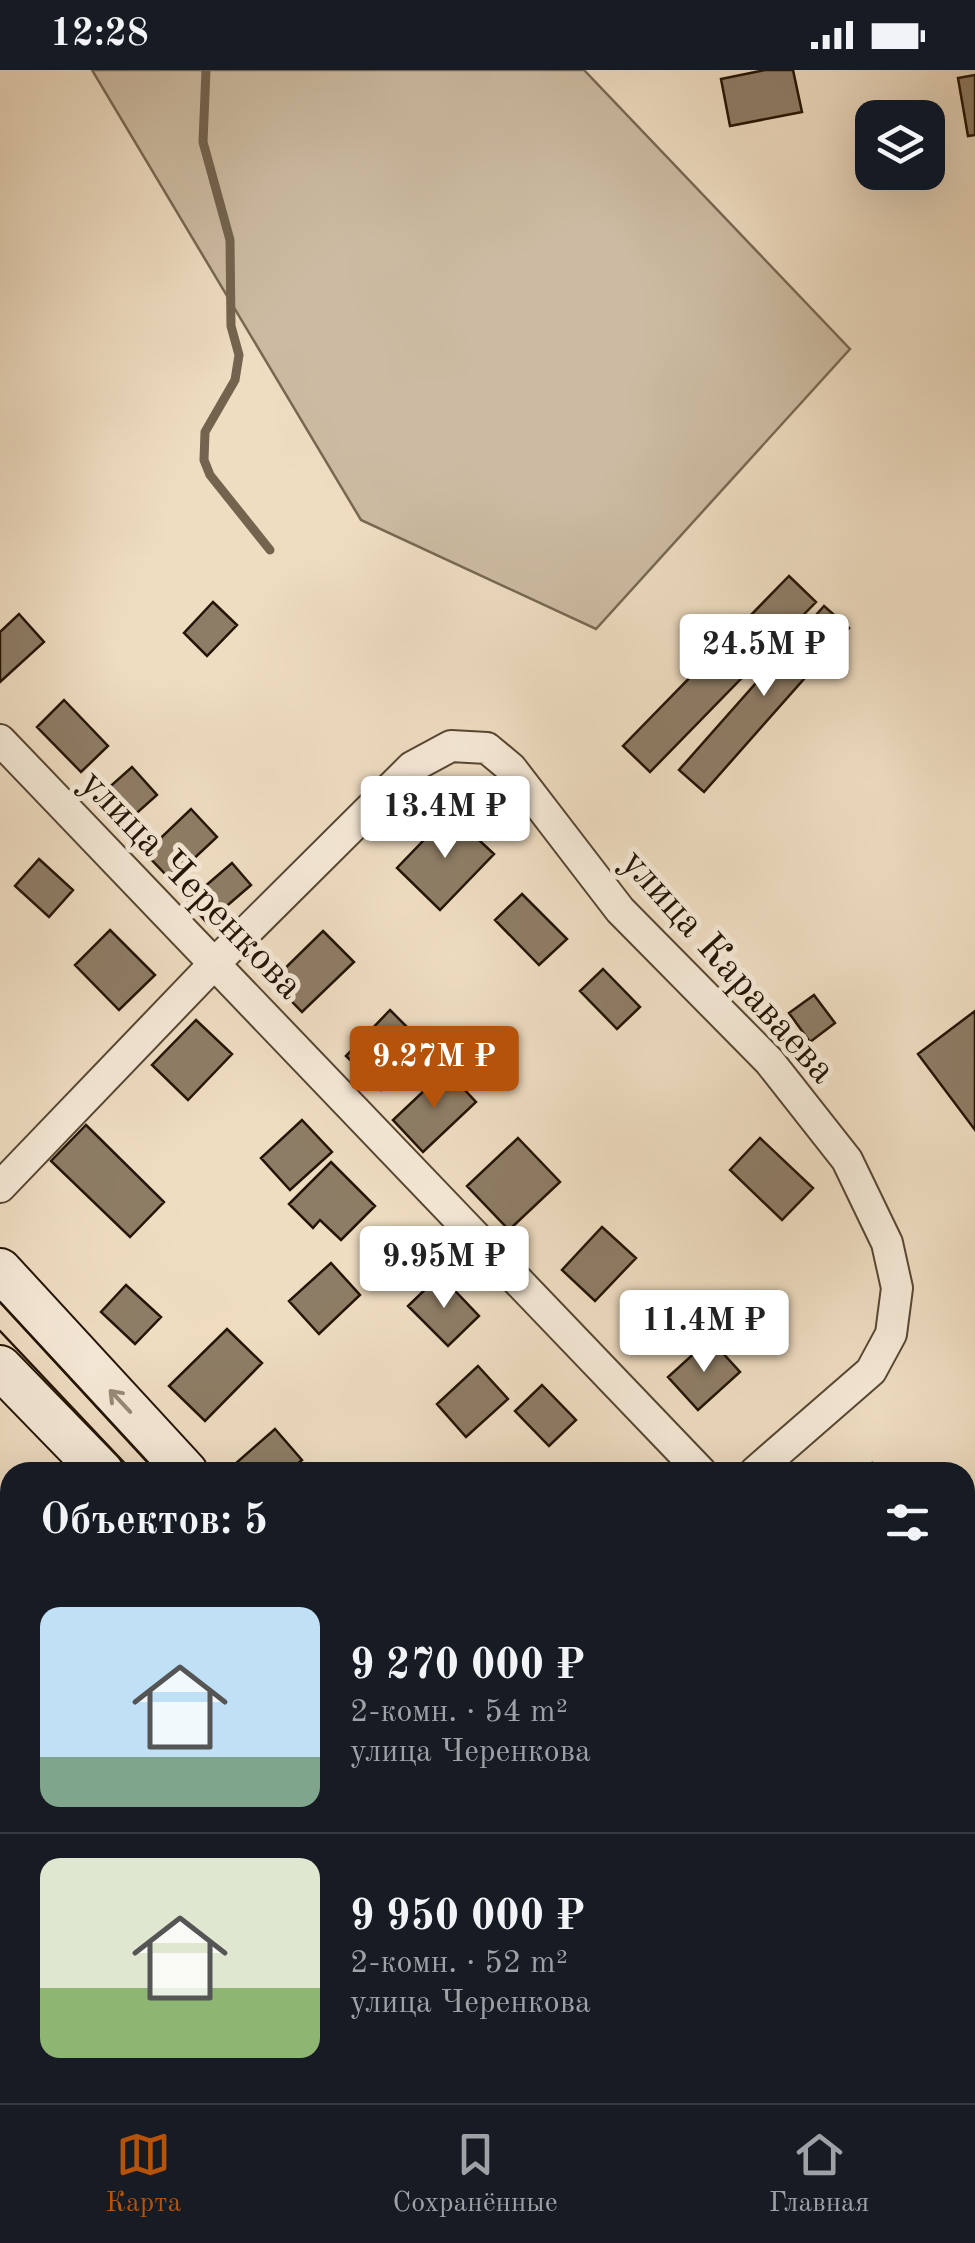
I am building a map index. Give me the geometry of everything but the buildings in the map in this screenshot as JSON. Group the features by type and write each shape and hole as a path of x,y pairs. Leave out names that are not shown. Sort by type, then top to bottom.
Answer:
{"main road":[{"path":"0,1270 177,1462"},
{"path":"0,1366 92,1462"}],"street":[{"name":"улица Черенкова","path":"0,740 691,1462"},
{"name":"улица Караваева","path":"215,963 412,766 451,746 487,748 511,768 620,910 769,1060 847,1160 887,1244 897,1288 891,1334 871,1371 766,1462"},
{"path":"0,1187 215,963"}],"shaded area":[{"path":"92,70 584,70 850,349 596,629 361,520"}],"waterway":[{"path":"206,70 203,142 230,240 231,326 239,355 235,380 205,432 204,460 210,475 270,550"}],"tram line":[{"path":"0,1302 148,1462"},
{"path":"0,1331 124,1462"}]}
